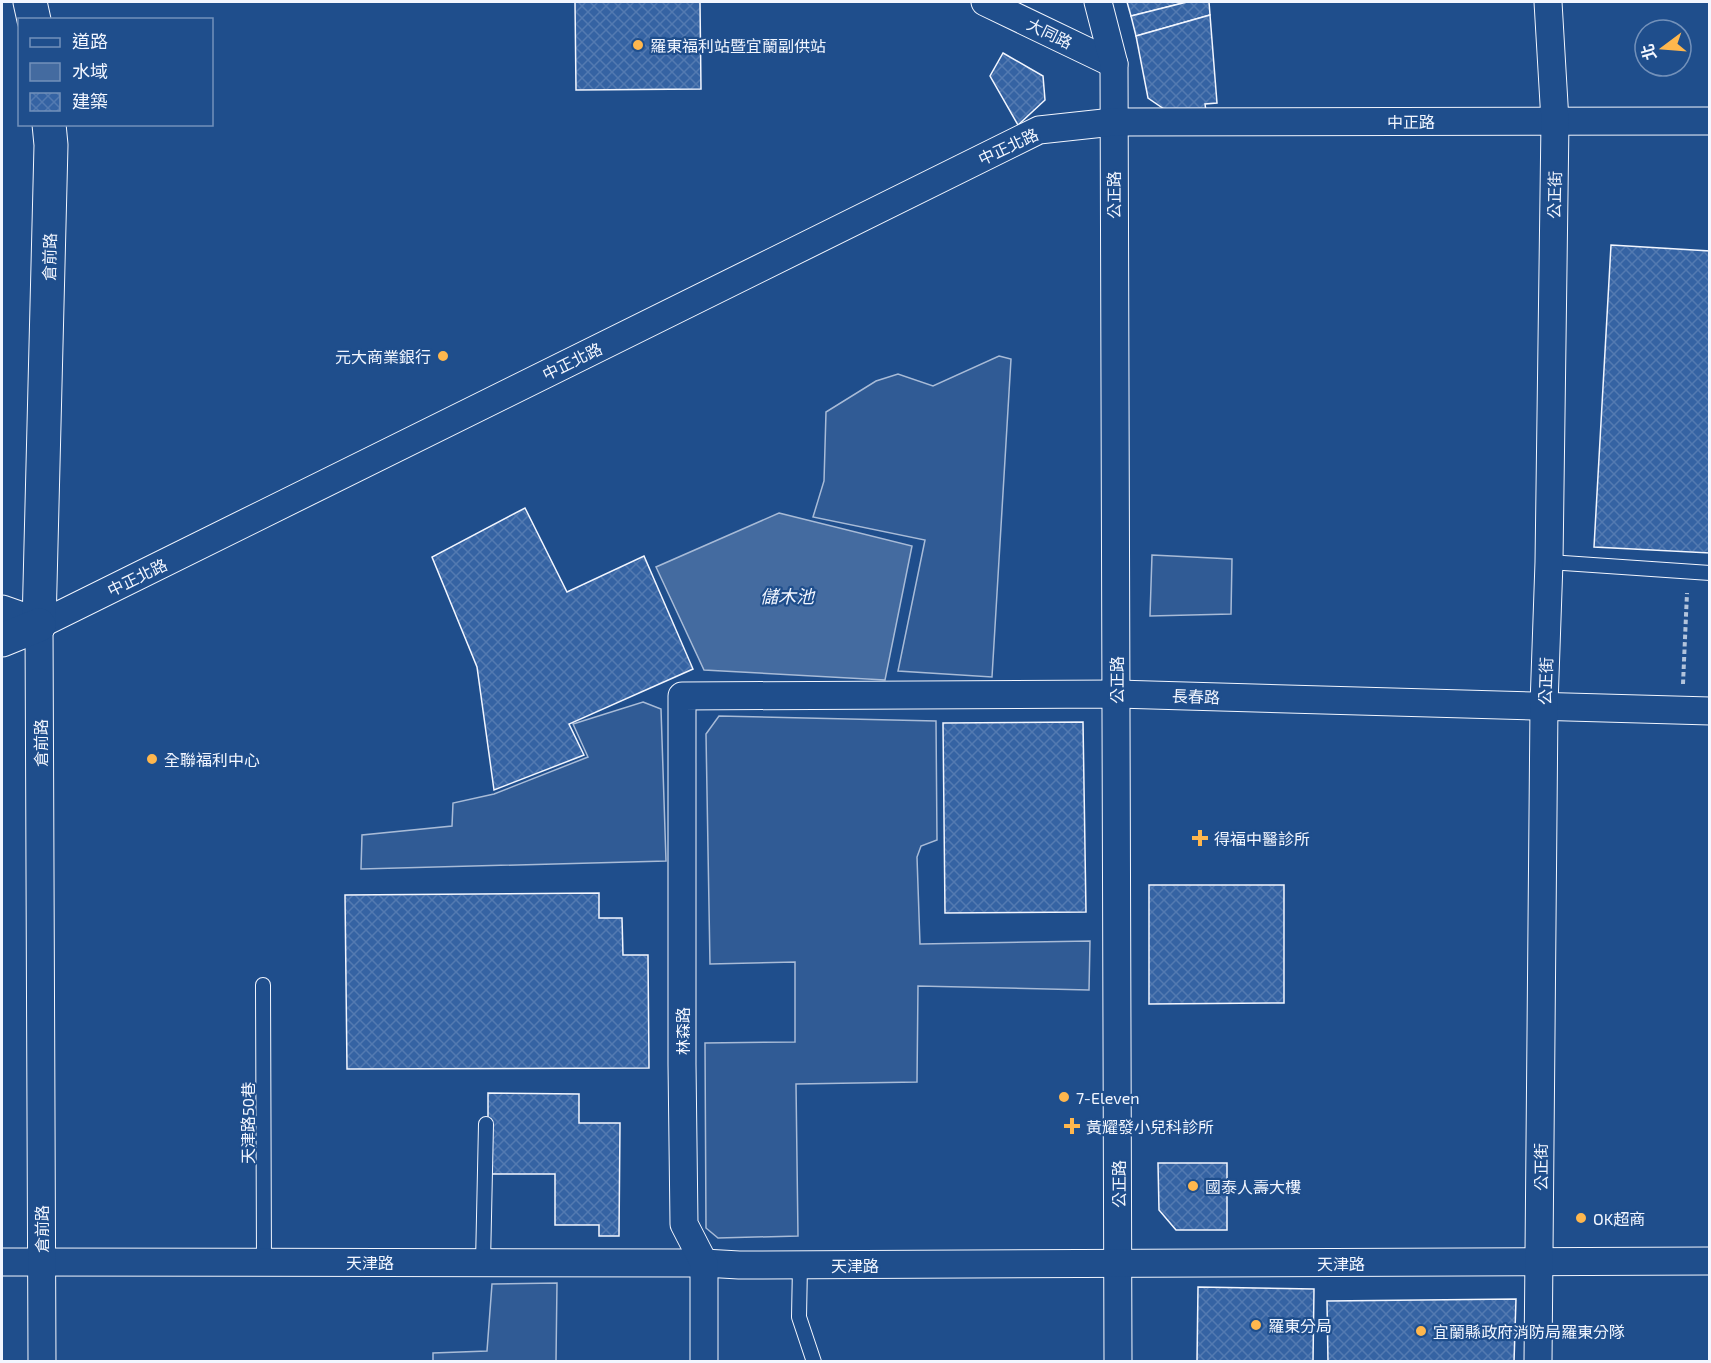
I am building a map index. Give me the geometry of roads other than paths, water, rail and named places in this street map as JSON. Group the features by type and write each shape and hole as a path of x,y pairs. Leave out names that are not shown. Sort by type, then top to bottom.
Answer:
{"main road":[{"path":"30,2 34,18"},
{"name":"倉前路","path":"39,625 50,126"},
{"path":"2,612 39,625"},
{"name":"中正北路","path":"2,640 39,625"}],"street":[{"name":"大同路","path":"986,2 1114,64"},
{"name":"公正路","path":"1098,2 1114,64 1118,1362"},
{"name":"公正街","path":"1538,1362 1544,705 1550,562 1555,121 1548,2"},
{"name":"中正路","path":"1113,122 1710,121"},
{"name":"中正北路","path":"39,625 1039,130 1113,122"},
{"name":"倉前路","path":"39,625 42,1362"},
{"name":"長春路","path":"682,696 1117,694 1710,711"},
{"name":"林森路","path":"682,696 684,1224 704,1263 704,1362"},
{"name":"天津路","path":"2,1262 800,1265 1710,1261"}],"lane":[{"path":"1550,562 1710,573"},
{"name":"天津路50巷","path":"263,985 264,1262"},
{"path":"483,1263 486,1124"},
{"path":"800,1265 799,1317 814,1362"}],"water":[{"name":"儲木池","path":"779,513 912,546 885,680 704,670 656,567"}],"place":[{"name":"羅東福利站暨宜蘭副供站","path":"638,45"},
{"name":"元大商業銀行","path":"443,356"},
{"name":"全聯福利中心","path":"152,759"},
{"name":"得福中醫診所","path":"1200,838"},
{"name":"7-Eleven","path":"1064,1097"},
{"name":"黃耀發小兒科診所","path":"1072,1126"},
{"name":"國泰人壽大樓","path":"1193,1186"},
{"name":"OK超商","path":"1581,1218"},
{"name":"羅東分局","path":"1256,1325"},
{"name":"宜蘭縣政府消防局羅東分隊","path":"1421,1331"}]}
